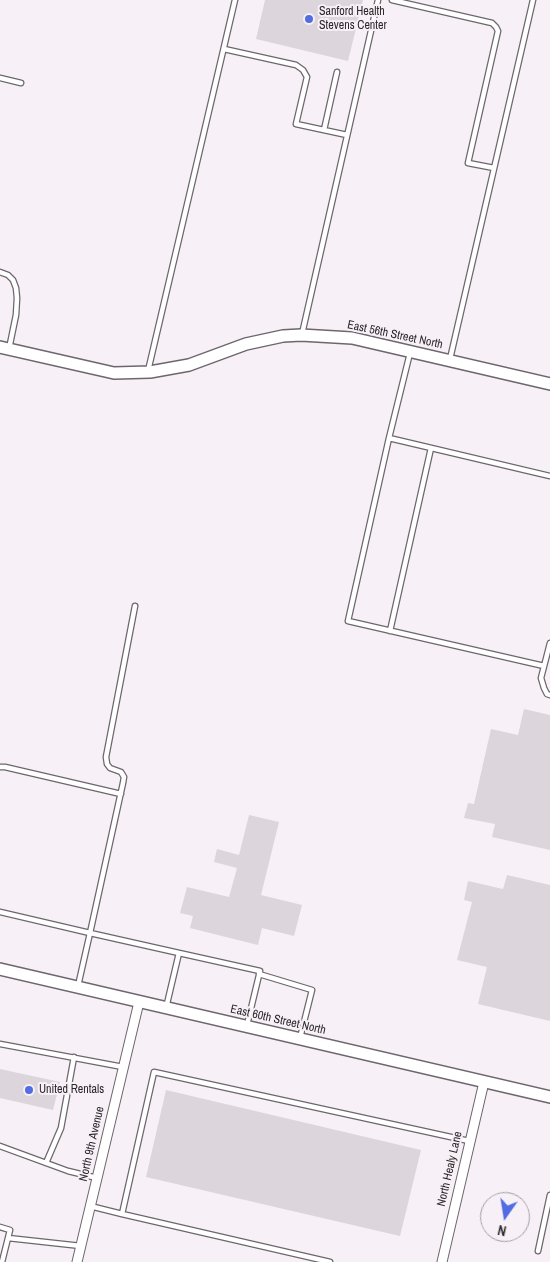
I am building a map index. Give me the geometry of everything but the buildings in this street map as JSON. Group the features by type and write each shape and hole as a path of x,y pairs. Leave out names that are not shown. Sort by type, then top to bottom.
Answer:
{"main road":[{"name":"East 56th Street North","path":"4,348 114,373 148,372 189,365 246,344 283,336 302,335 352,338 550,384"},
{"name":"East 60th Street North","path":"0,969 550,1097"}],"street":[{"name":"North 9th Avenue","path":"77,1262 139,1002"},
{"name":"North Healy Lane","path":"442,1262 484,1082"}],"lane":[{"path":"148,372 235,0"},
{"path":"302,335 378,0"},
{"path":"392,0 492,24 496,27 498,31 468,163 494,168"},
{"path":"450,361 533,0"},
{"path":"224,49 296,65 304,70 307,77 296,124 347,135"},
{"path":"324,130 337,72"},
{"path":"0,78 21,83"},
{"path":"0,272 8,275 13,280 17,298 16,315 4,348"},
{"path":"410,352 348,621 544,666"},
{"path":"389,438 550,476"},
{"path":"390,631 431,448"},
{"path":"78,987 124,777 121,772 110,768 106,757 135,606"},
{"path":"550,642 541,678 547,694 550,695"},
{"path":"0,767 120,794"},
{"path":"0,912 260,971 247,1027"},
{"path":"166,1008 179,953"},
{"path":"259,974 312,990 300,1039"},
{"path":"0,1044 123,1066"},
{"path":"46,1163 61,1128 74,1057"},
{"path":"122,1214 154,1072 469,1142"},
{"path":"0,1146 46,1163 97,1178"},
{"path":"538,1251 550,1196"},
{"path":"90,1206 330,1262"},
{"path":"0,1228 10,1230 2,1262"},
{"path":"8,1238 81,1246"}],"place":[{"name":"Sanford Health Stevens Center","path":"309,19"},
{"name":"United Rentals","path":"29,1090"}]}
